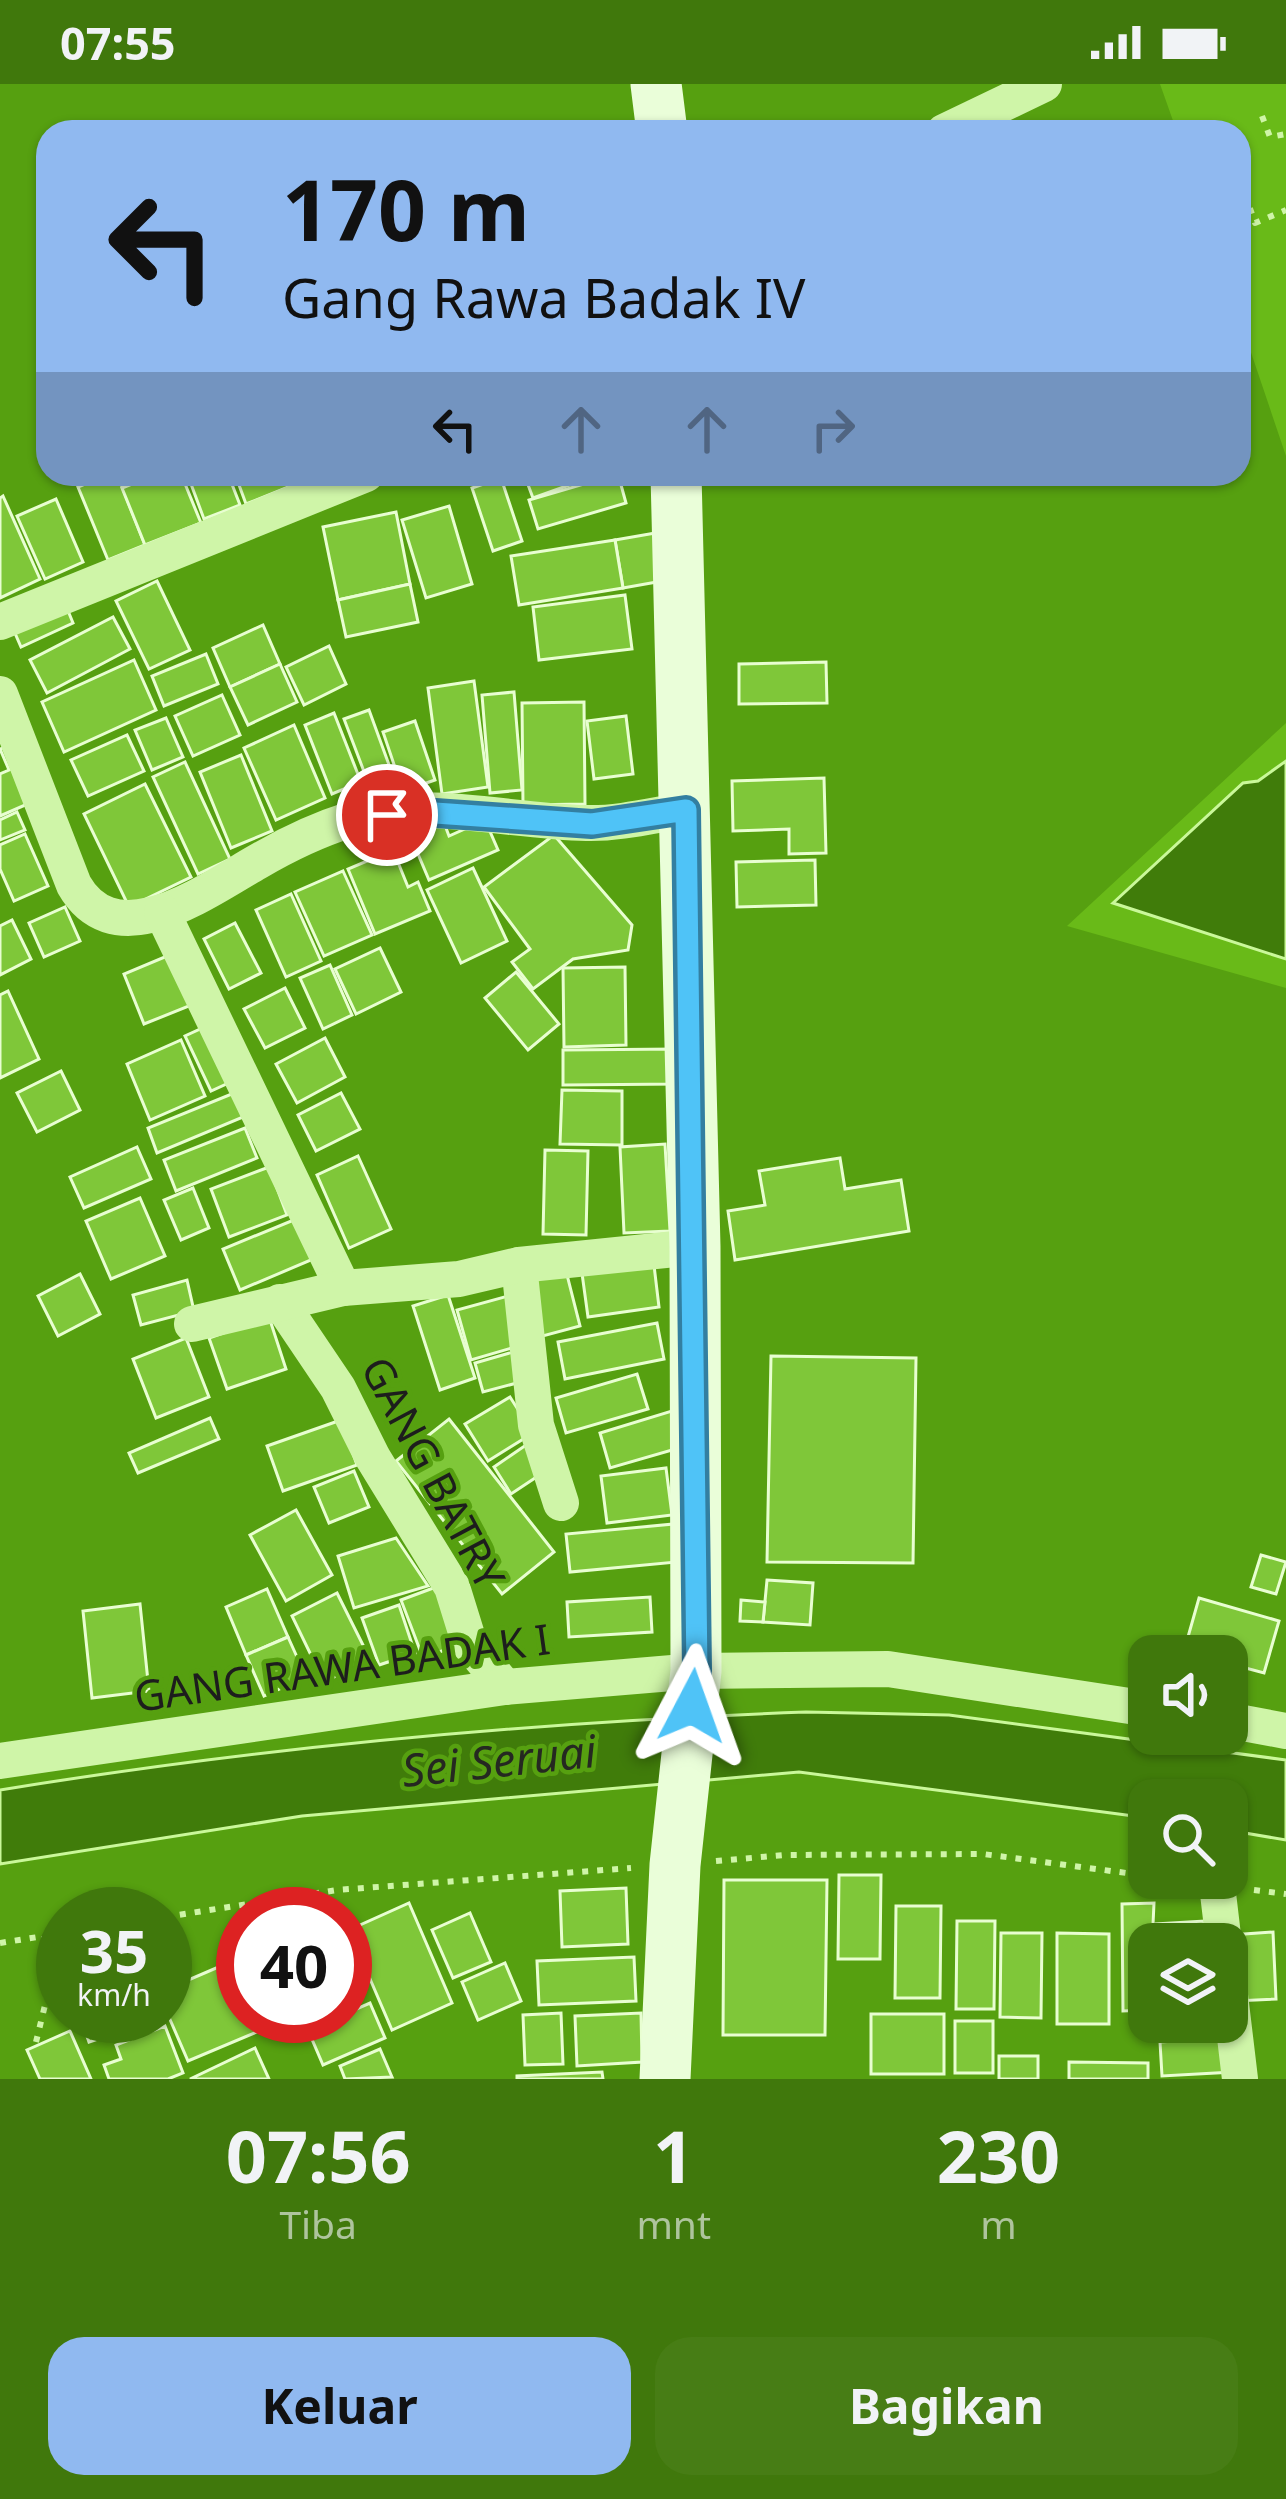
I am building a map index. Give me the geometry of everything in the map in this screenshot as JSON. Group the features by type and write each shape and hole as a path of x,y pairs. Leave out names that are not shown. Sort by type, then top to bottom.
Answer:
{"street":[{"path":"656,84 660,120"},
{"path":"969,120 1044,84"},
{"path":"0,622 336,486"},
{"path":"665,2079 694,1688 695,1247 676,486"},
{"path":"0,694 82,900 92,910 120,919 162,912 304,838 354,818 421,812 592,824 686,810"},
{"path":"162,912 343,1288"},
{"path":"192,1324 343,1288 459,1279 519,1265 695,1247"},
{"path":"519,1265 536,1425 561,1503"},
{"name":"GANG BATRY","path":"280,1302 338,1388 373,1458 452,1587 470,1646 505,1687"},
{"name":"GANG RAWA BADAK I","path":"0,1762 505,1687 694,1688 888,1669 1128,1706"},
{"path":"1248,1724 1286,1731"},
{"path":"1236,2043 1240,2079"}],"path":[{"path":"1262,116 1270,137 1286,134"},
{"path":"1251,211 1255,223 1286,211"},
{"path":"192,1913 337,1890 678,1856 983,1854 1128,1873"},
{"path":"0,1943 36,1937"}],"shaded area":[{"path":"1160,84 1286,84 1286,456 1251,352 1251,120 1173,120"},
{"path":"1286,723 1286,988 1067,926"}],"water":[{"path":"1286,761 1286,959 1113,903 1243,783 1258,781"},
{"name":"Sei Seruai","path":"806,1712 949,1715 1128,1739 1128,1755 1248,1755 1286,1760 1286,1840 1248,1834 1248,1779 1128,1779 1128,1815 799,1772 302,1816 0,1864 0,1790 402,1738"}],"building":[{"path":"122,486 145,545 108,560 78,487"},
{"path":"186,486 201,523 145,545 122,488"},
{"path":"192,486 233,486 240,505 204,519"},
{"path":"239,486 291,486 246,504"},
{"path":"504,486 522,541 493,551 472,488"},
{"path":"528,486 567,486 533,498"},
{"path":"577,486 621,486 626,503 538,529 529,500"},
{"path":"3,496 40,579 0,598 0,498"},
{"path":"56,499 83,562 45,579 17,516"},
{"path":"449,506 472,584 426,598 402,520"},
{"path":"396,512 410,584 338,600 323,527"},
{"path":"661,532 668,580 623,588 615,540"},
{"path":"615,540 623,588 519,605 511,556"},
{"path":"157,581 190,650 149,669 116,601"},
{"path":"410,584 418,622 346,637 338,600"},
{"path":"625,595 632,649 539,660 533,607"},
{"path":"64,601 73,623 21,647 11,624"},
{"path":"113,617 130,649 47,693 30,660"},
{"path":"263,625 280,664 230,687 213,648"},
{"path":"329,646 346,684 304,705 286,667"},
{"path":"206,654 218,684 164,706 152,676"},
{"path":"134,660 156,710 64,752 42,702"},
{"path":"826,662 827,703 739,704 739,664"},
{"path":"280,664 297,702 248,725 230,687"},
{"path":"474,681 488,787 442,794 428,688"},
{"path":"514,692 522,790 490,793 482,695"},
{"path":"222,695 240,735 193,756 175,716"},
{"path":"584,702 585,804 523,805 522,703"},
{"path":"369,710 392,773 368,782 344,719"},
{"path":"334,713 361,782 332,794 305,725"},
{"path":"626,716 633,774 594,779 587,721"},
{"path":"166,718 183,757 152,770 135,730"},
{"path":"415,721 435,780 403,791 383,732"},
{"path":"294,725 325,798 276,820 244,748"},
{"path":"127,735 144,771 88,796 71,760"},
{"path":"15,743 39,799 0,816 0,774 9,770 0,749"},
{"path":"241,755 272,831 231,848 200,772"},
{"path":"185,762 230,859 198,874 153,777"},
{"path":"824,778 826,853 789,854 789,829 733,831 732,781"},
{"path":"145,784 191,877 129,907 84,814"},
{"path":"17,812 25,830 0,840 0,820"},
{"path":"443,820 449,836 485,820 498,850 429,880 410,835"},
{"path":"25,834 48,886 14,901 0,869 0,845"},
{"path":"554,835 632,925 628,950 573,959 533,989 512,962 530,949 484,887"},
{"path":"393,850 408,887 418,882 430,911 375,934 348,869"},
{"path":"815,860 816,905 737,907 736,862"},
{"path":"473,868 507,941 461,963 427,890"},
{"path":"343,871 372,935 324,956 295,892"},
{"path":"291,894 321,961 286,977 256,910"},
{"path":"65,907 80,941 44,957 29,923"},
{"path":"12,920 31,959 0,975 0,926"},
{"path":"235,923 261,973 229,989 204,939"},
{"path":"380,948 401,992 356,1014 335,969"},
{"path":"179,951 199,1002 144,1024 124,974"},
{"path":"330,965 352,1015 323,1029 300,978"},
{"path":"625,967 626,1045 564,1047 563,968"},
{"path":"516,972 559,1024 528,1050 485,998"},
{"path":"285,988 305,1028 265,1048 244,1009"},
{"path":"8,991 39,1059 0,1078 0,995"},
{"path":"209,1025 235,1080 211,1091 185,1036"},
{"path":"325,1038 345,1077 297,1103 276,1064"},
{"path":"181,1040 205,1096 150,1120 127,1064"},
{"path":"678,1049 679,1084 563,1085 563,1050"},
{"path":"61,1071 80,1110 37,1132 17,1093"},
{"path":"562,1090 622,1091 622,1145 560,1144"},
{"path":"239,1091 248,1115 157,1153 148,1128"},
{"path":"341,1093 360,1129 316,1151 298,1115"},
{"path":"245,1128 257,1158 176,1191 164,1160"},
{"path":"665,1144 670,1231 624,1233 620,1147"},
{"path":"137,1147 151,1179 84,1208 70,1177"},
{"path":"545,1150 588,1151 586,1235 543,1234"},
{"path":"358,1156 391,1229 349,1248 317,1175"},
{"path":"840,1158 845,1189 901,1180 909,1231 735,1260 728,1211 765,1205 759,1171"},
{"path":"269,1167 287,1215 229,1237 211,1189"},
{"path":"193,1188 209,1228 181,1240 164,1200"},
{"path":"140,1198 165,1256 111,1279 86,1221"},
{"path":"301,1217 318,1257 240,1290 223,1249"},
{"path":"653,1257 659,1307 588,1317 581,1266"},
{"path":"565,1267 580,1326 539,1337 524,1278"},
{"path":"80,1274 100,1314 58,1336 38,1296"},
{"path":"187,1280 194,1311 141,1325 133,1295"},
{"path":"448,1295 475,1378 440,1390 413,1306"},
{"path":"512,1295 522,1345 471,1360 457,1310"},
{"path":"269,1317 286,1369 227,1389 209,1338"},
{"path":"657,1323 664,1359 565,1379 558,1342"},
{"path":"186,1338 209,1397 156,1418 133,1359"},
{"path":"520,1350 528,1380 483,1392 475,1363"},
{"path":"771,1356 916,1358 913,1563 767,1562"},
{"path":"637,1374 648,1409 566,1433 556,1398"},
{"path":"510,1397 533,1433 488,1461 465,1424"},
{"path":"675,1410 686,1446 610,1468 600,1433"},
{"path":"210,1418 219,1439 138,1473 129,1453"},
{"path":"449,1419 554,1552 502,1594 396,1461"},
{"path":"341,1420 357,1465 283,1491 267,1446"},
{"path":"526,1445 544,1472 511,1494 494,1467"},
{"path":"666,1468 672,1515 607,1523 601,1476"},
{"path":"354,1471 369,1507 329,1523 314,1487"},
{"path":"296,1510 332,1575 286,1601 250,1535"},
{"path":"674,1524 677,1562 570,1572 566,1534"},
{"path":"396,1538 428,1586 354,1608 338,1556"},
{"path":"1261,1555 1286,1562 1276,1594 1251,1587"},
{"path":"767,1580 813,1583 810,1625 763,1622"},
{"path":"436,1587 458,1645 423,1658 401,1600"},
{"path":"267,1589 288,1637 246,1655 226,1607"},
{"path":"337,1593 370,1659 324,1682 292,1616"},
{"path":"650,1597 652,1632 569,1637 567,1602"},
{"path":"1199,1598 1279,1621 1264,1673 1248,1669 1248,1635 1189,1635"},
{"path":"741,1600 765,1602 763,1622 740,1621"},
{"path":"140,1604 149,1691 92,1698 83,1611"},
{"path":"399,1605 415,1653 379,1665 362,1618"},
{"path":"288,1637 306,1677 264,1696 246,1655"},
{"path":"839,1875 881,1875 880,1959 838,1959"},
{"path":"724,1880 827,1880 825,2035 723,2035"},
{"path":"626,1888 628,1944 562,1947 560,1891"},
{"path":"409,1903 452,2003 392,2030 372,1983 372,1920"},
{"path":"1154,1903 1153,1923 1128,1923 1128,2011 1123,2011 1122,1904"},
{"path":"896,1906 941,1906 940,1998 895,1998"},
{"path":"470,1913 491,1962 453,1978 432,1930"},
{"path":"957,1921 995,1921 994,2009 956,2009"},
{"path":"1273,1932 1276,1999 1248,2000 1248,1934"},
{"path":"1001,1933 1042,1933 1041,2018 1000,2017"},
{"path":"1057,1933 1109,1934 1109,2024 1057,2024"},
{"path":"634,1957 636,2001 539,2005 537,1961"},
{"path":"505,1963 521,2001 478,2020 462,1982"},
{"path":"216,1968 216,2043 231,2043 188,2061 180,2043 192,2043 192,1978"},
{"path":"372,2008 385,2038 323,2065 314,2043 372,2043"},
{"path":"561,2013 563,2064 525,2065 523,2015"},
{"path":"641,2013 642,2062 577,2066 575,2016"},
{"path":"871,2014 944,2014 944,2074 871,2074"},
{"path":"955,2021 993,2021 993,2073 955,2073"},
{"path":"43,2043 75,2043 91,2079 40,2079 27,2050"},
{"path":"172,2043 183,2073 168,2079 109,2079 104,2065 121,2059 116,2045"},
{"path":"1160,2043 1231,2043 1233,2072 1162,2076"},
{"path":"255,2048 269,2079 190,2079"},
{"path":"380,2049 392,2077 345,2079 340,2066"},
{"path":"999,2056 1038,2056 1038,2079 999,2079"},
{"path":"1069,2062 1148,2063 1148,2079 1069,2079"},
{"path":"602,2072 603,2079 517,2079 517,2076"}],"route":[{"path":"387,815 421,812 592,824 686,810 695,1247 697,1671 692,1706"}]}
